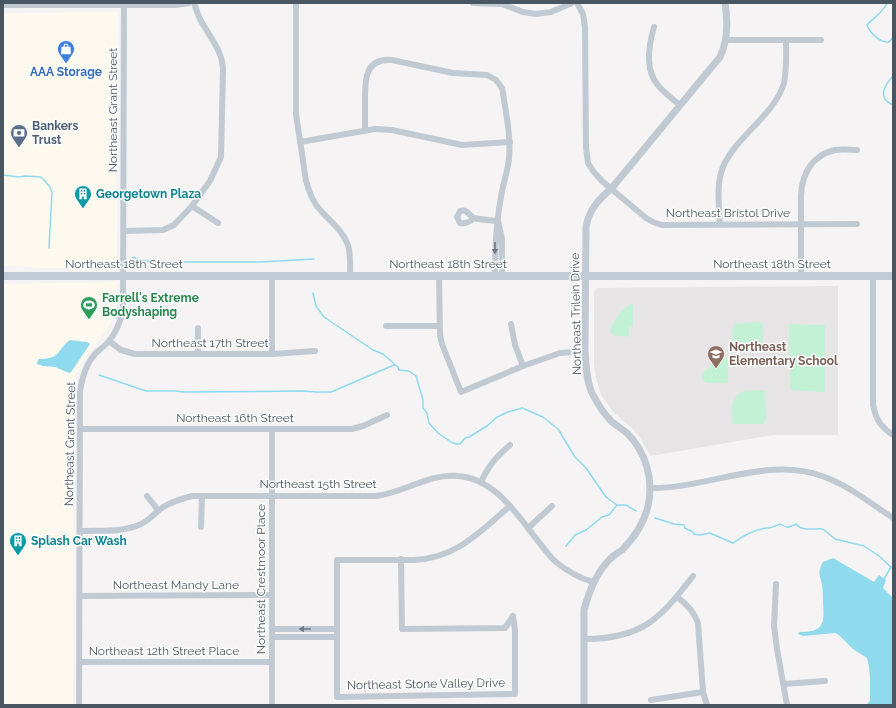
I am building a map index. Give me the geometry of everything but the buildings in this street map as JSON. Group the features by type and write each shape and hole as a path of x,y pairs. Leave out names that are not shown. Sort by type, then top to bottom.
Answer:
{"main road":[{"name":"Northeast 18th Street","path":"3,276 893,276"}],"street":[{"path":"3,5 176,5 189,3"},
{"path":"124,231 158,230 171,228 178,223 210,181 221,157 223,128 222,58 194,3"},
{"path":"296,3 296,114 306,181 312,197 321,211 341,232 348,244 350,276"},
{"path":"473,3 502,4 523,12 536,14 551,12 572,3"},
{"name":"Northeast Bristol Drive","path":"576,3 583,14 585,27 586,156 588,163 593,171 611,189 652,222 662,225 857,224"},
{"name":"Northeast Trilein Drive","path":"584,705 584,610 593,582 610,559 621,551 631,540 642,523 648,506 650,488 645,462 641,451 626,433 612,422 603,411 591,391 586,371 586,228 588,216 592,208 611,189 720,57 726,40 725,3"},
{"name":"Northeast Grant Street","path":"79,705 80,391 82,378 88,365 94,355 109,341 118,326 123,311 124,5"},
{"path":"654,27 651,39 649,64 652,77 659,87 680,105"},
{"path":"726,40 821,40"},
{"path":"720,224 719,183 723,167 732,153 773,104 781,90 785,74 786,40"},
{"path":"365,130 366,75 372,66 381,60 453,73 481,74 492,77 499,84 502,88 510,142 509,164 501,195 496,226 495,239 498,276"},
{"path":"300,142 375,129 392,130 462,145 510,142"},
{"path":"800,276 802,183 804,175 814,162 825,153 835,150 857,150"},
{"path":"192,206 218,223"},
{"path":"474,218 498,220"},
{"path":"272,276 272,354"},
{"path":"439,276 439,326 442,344 461,392 522,366 560,353 586,351"},
{"path":"873,276 873,406 878,421 883,428 893,435"},
{"path":"512,324 515,345 522,366"},
{"path":"386,326 439,326"},
{"path":"198,328 198,353"},
{"name":"Northeast 17th Street","path":"109,341 122,350 135,354 272,354 314,351"},
{"name":"Northeast 16th Street","path":"80,429 352,429 363,426 387,414"},
{"name":"Northeast Crestmoor Place","path":"272,430 272,705"},
{"path":"480,482 488,466 510,445"},
{"path":"650,488 669,488 767,470 786,468 821,475 837,482 893,518"},
{"name":"Northeast 15th Street","path":"80,531 124,530 132,528 143,524 152,518 158,510 179,500 192,496 382,495 397,492 429,480 449,476 466,477 480,482 497,493 510,506 556,562 567,571 593,582"},
{"path":"147,496 158,510"},
{"path":"201,527 202,496"},
{"path":"272,637 337,637 337,560 424,560 439,556 453,551 470,540 510,506"},
{"path":"528,528 552,506"},
{"path":"401,560 402,629 505,628 515,630 513,616 505,628"},
{"path":"584,639 617,637 648,624 664,612 693,576"},
{"path":"776,584 774,626 787,705"},
{"name":"Northeast Mandy Lane","path":"80,596 272,595"},
{"path":"677,597 695,614 698,623 703,692 707,705"},
{"path":"272,629 337,629"},
{"name":"Northeast Stone Valley Drive","path":"337,637 338,696 515,694 515,630"},
{"name":"Northeast 12th Street Place","path":"80,662 272,662"},
{"path":"784,684 825,681"},
{"path":"651,700 703,692"}],"shaded area":[{"path":"118,12 117,268 41,268 3,265 3,13"},
{"path":"117,282 116,314 106,331 81,363 76,375 73,389 73,705 3,705 3,284"},
{"name":"Northeast Elementary School","path":"838,286 838,435 773,435 651,456 639,436 631,427 614,413 601,395 595,374 594,363 594,292 597,288"}],"green space":[{"path":"633,303 633,327 629,327 629,337 614,335 610,332 615,319 621,311"},
{"path":"760,322 763,325 762,349 747,350 737,347 734,344 732,332 734,324"},
{"path":"789,324 825,325 825,392 790,390"},
{"path":"717,356 724,356 728,361 728,383 707,383 702,379 702,374 712,365 712,362"},
{"path":"765,390 766,420 763,424 733,424 732,409 734,400 737,396 745,391"}],"water":[{"path":"70,340 87,342 90,344 71,372 69,373 55,367 37,364 39,359 46,359 55,356"},
{"path":"833,558 874,582 879,575 886,580 883,588 893,598 893,705 866,705 870,701 870,674 867,658 853,649 839,635 835,633 803,636 798,634 799,632 813,631 822,623 823,592 820,576 821,565 823,562"}],"waterway":[{"path":"887,3 881,12 867,25 870,31 882,41 889,42 893,37"},
{"path":"893,76 887,84 884,92 885,99 893,105"},
{"path":"3,175 41,177 50,187 52,192 49,248"},
{"path":"133,257 140,260 156,262 260,262 314,259"},
{"path":"313,293 316,306 324,317 373,350 383,354 398,367 399,370 409,371 416,376 423,400 423,408 427,413 429,423 438,433 451,442 460,444 465,438 487,426 497,417 522,408 543,417 558,429 575,457 586,468 606,497 617,505 626,505 636,511"},
{"path":"99,375 146,391 331,392 394,365"},
{"path":"566,546 575,535 586,530 602,517 609,515 617,505"},
{"path":"655,518 674,524 684,525 685,528 694,534 700,535 710,533 733,543 754,531 771,528 780,524 786,527 796,524 805,529 823,529 835,539 864,546 879,556 893,569"},
{"path":"884,579 891,567"}],"place":[{"name":"AAA Storage","path":"66,64"},
{"name":"Bankers Trust","path":"19,148"},
{"name":"Georgetown Plaza","path":"83,209"},
{"name":"Farrell's Extreme Bodyshaping","path":"89,320"},
{"name":"Northeast Elementary School","path":"716,369"},
{"name":"Splash Car Wash","path":"18,556"}]}
